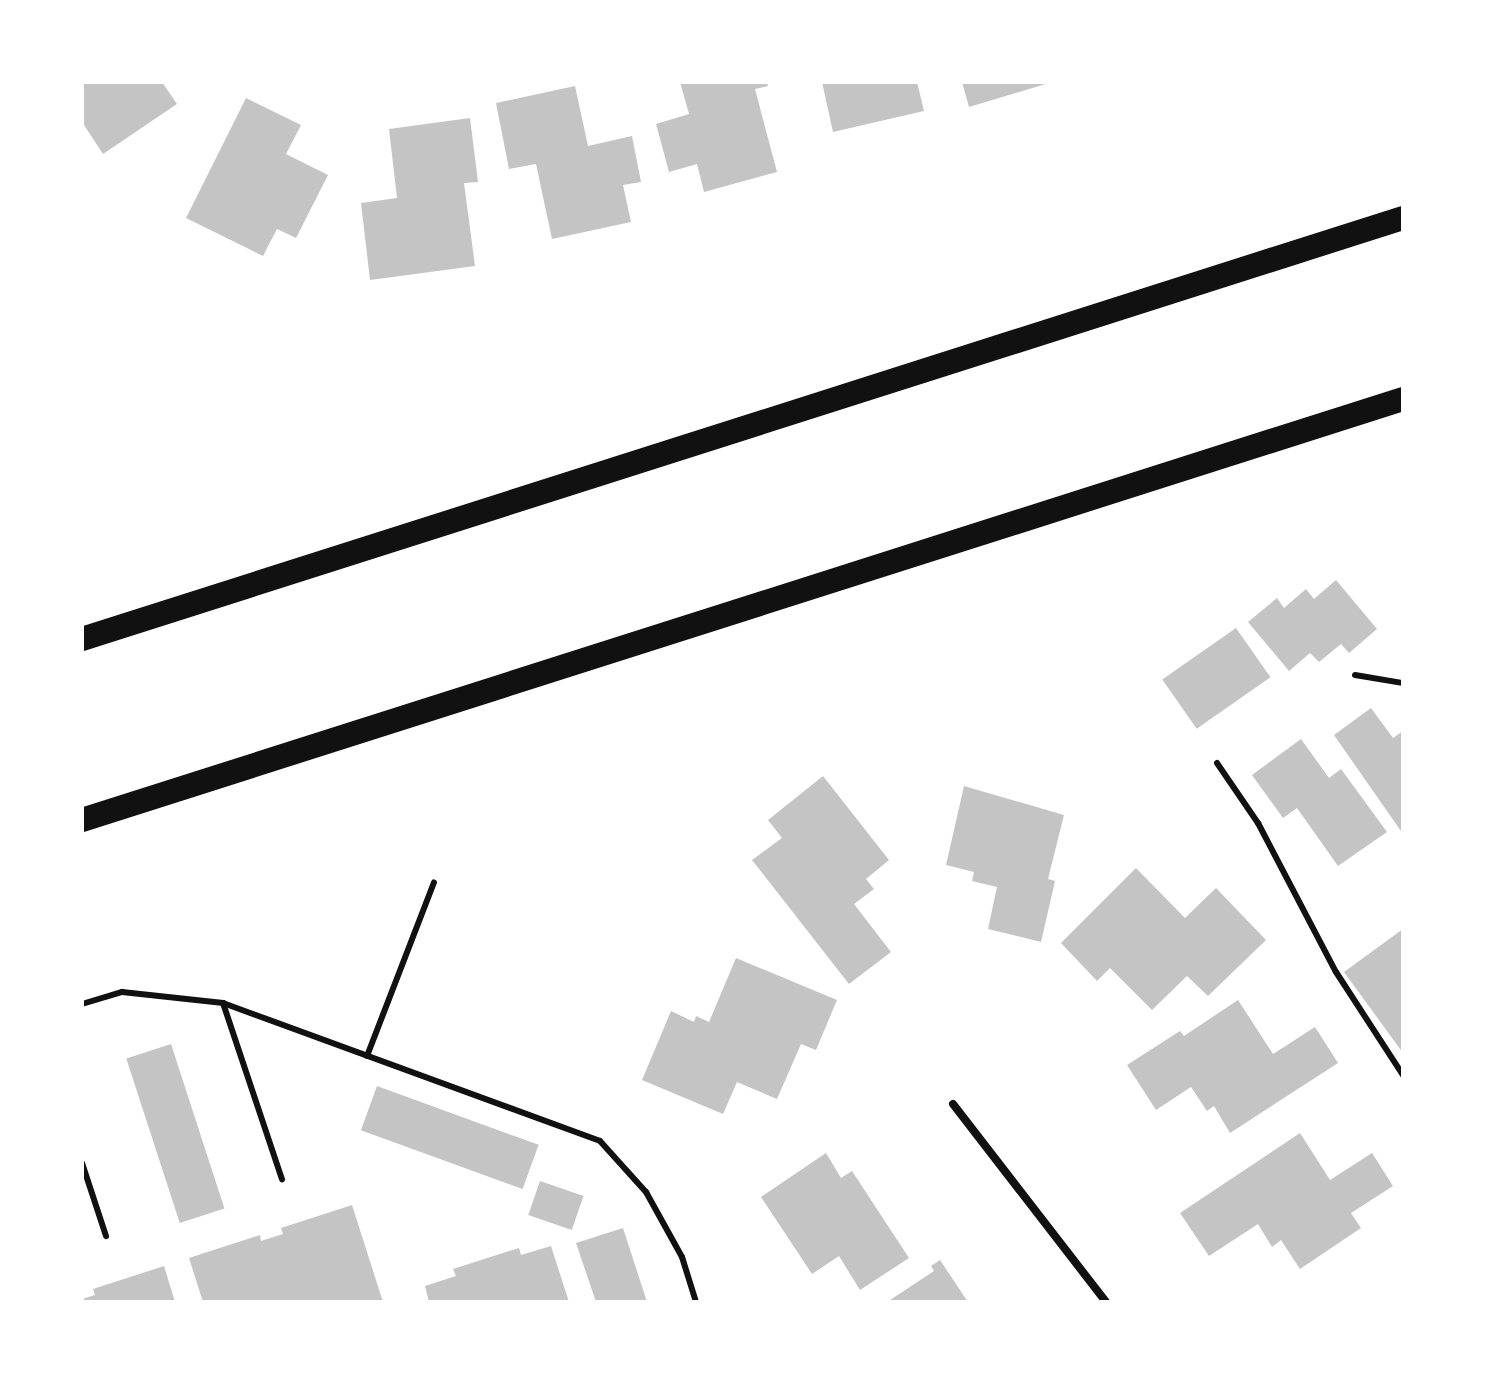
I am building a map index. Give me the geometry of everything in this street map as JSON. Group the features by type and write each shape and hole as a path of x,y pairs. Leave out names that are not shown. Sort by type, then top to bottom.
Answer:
{"highway":[{"path":"82,639 1403,218"},
{"path":"82,820 1403,399"}],"street":[{"path":"953,1104 1106,1302"}],"lane":[{"path":"1355,675 1403,683"},
{"path":"1217,763 1258,823 1336,972 1403,1075"},
{"path":"367,1056 434,882"},
{"path":"82,1004 122,992 223,1003 600,1141 646,1192 682,1257 696,1302"},
{"path":"223,1003 282,1179"},
{"path":"82,1163 106,1236"}],"building":[{"path":"82,82 162,82 177,104 103,154 82,122"},
{"path":"680,82 767,82 768,86 755,89 777,172 704,192 697,164 669,172 656,124 689,114"},
{"path":"822,82 917,82 924,111 833,132"},
{"path":"962,82 1049,82 1049,83 969,107"},
{"path":"575,86 588,146 632,136 641,182 623,185 631,222 552,239 536,164 509,169 496,103"},
{"path":"246,98 301,125 286,154 328,175 296,238 277,229 263,256 186,218"},
{"path":"470,118 478,182 464,183 475,266 370,280 361,203 397,198 389,129"},
{"path":"1336,580 1377,629 1349,653 1341,644 1319,662 1310,653 1289,671 1248,622 1277,598 1284,608 1306,589 1314,599"},
{"path":"1236,628 1270,677 1197,729 1162,680"},
{"path":"1371,708 1393,738 1403,731 1403,834 1334,735"},
{"path":"1301,739 1329,778 1341,769 1387,832 1338,866 1297,808 1283,818 1252,775"},
{"path":"823,776 889,860 866,879 874,889 854,904 891,952 849,984 752,860 782,838 768,820"},
{"path":"964,786 1064,815 1048,879 1055,881 1041,942 988,929 997,887 972,881 974,872 946,865"},
{"path":"1136,868 1185,918 1216,888 1266,940 1208,996 1187,976 1152,1010 1110,968 1097,981 1061,943"},
{"path":"1403,929 1403,1053 1344,972"},
{"path":"736,958 837,1000 816,1050 801,1044 777,1099 737,1082 723,1114 642,1080 671,1011 694,1022 696,1016 709,1022"},
{"path":"1238,1000 1273,1054 1315,1027 1338,1063 1230,1133 1214,1106 1207,1111 1191,1087 1156,1110 1127,1065 1180,1031 1184,1036"},
{"path":"171,1044 224,1209 180,1223 126,1059"},
{"path":"377,1086 539,1145 523,1189 361,1130"},
{"path":"1300,1133 1330,1180 1372,1153 1393,1186 1351,1213 1361,1228 1300,1269 1281,1240 1272,1247 1258,1224 1209,1256 1180,1213"},
{"path":"826,1153 841,1178 852,1171 909,1258 860,1290 839,1256 812,1274 761,1197"},
{"path":"540,1181 583,1196 572,1230 528,1215"},
{"path":"352,1205 383,1302 203,1302 189,1258 260,1235 261,1241 283,1234 281,1228"},
{"path":"623,1228 647,1302 596,1302 576,1243"},
{"path":"551,1246 569,1302 429,1302 425,1286 456,1276 453,1269 519,1248 521,1255"},
{"path":"940,1260 968,1302 887,1302 934,1271 931,1266"},
{"path":"164,1266 175,1302 82,1302 82,1299 95,1295 93,1289"}]}
